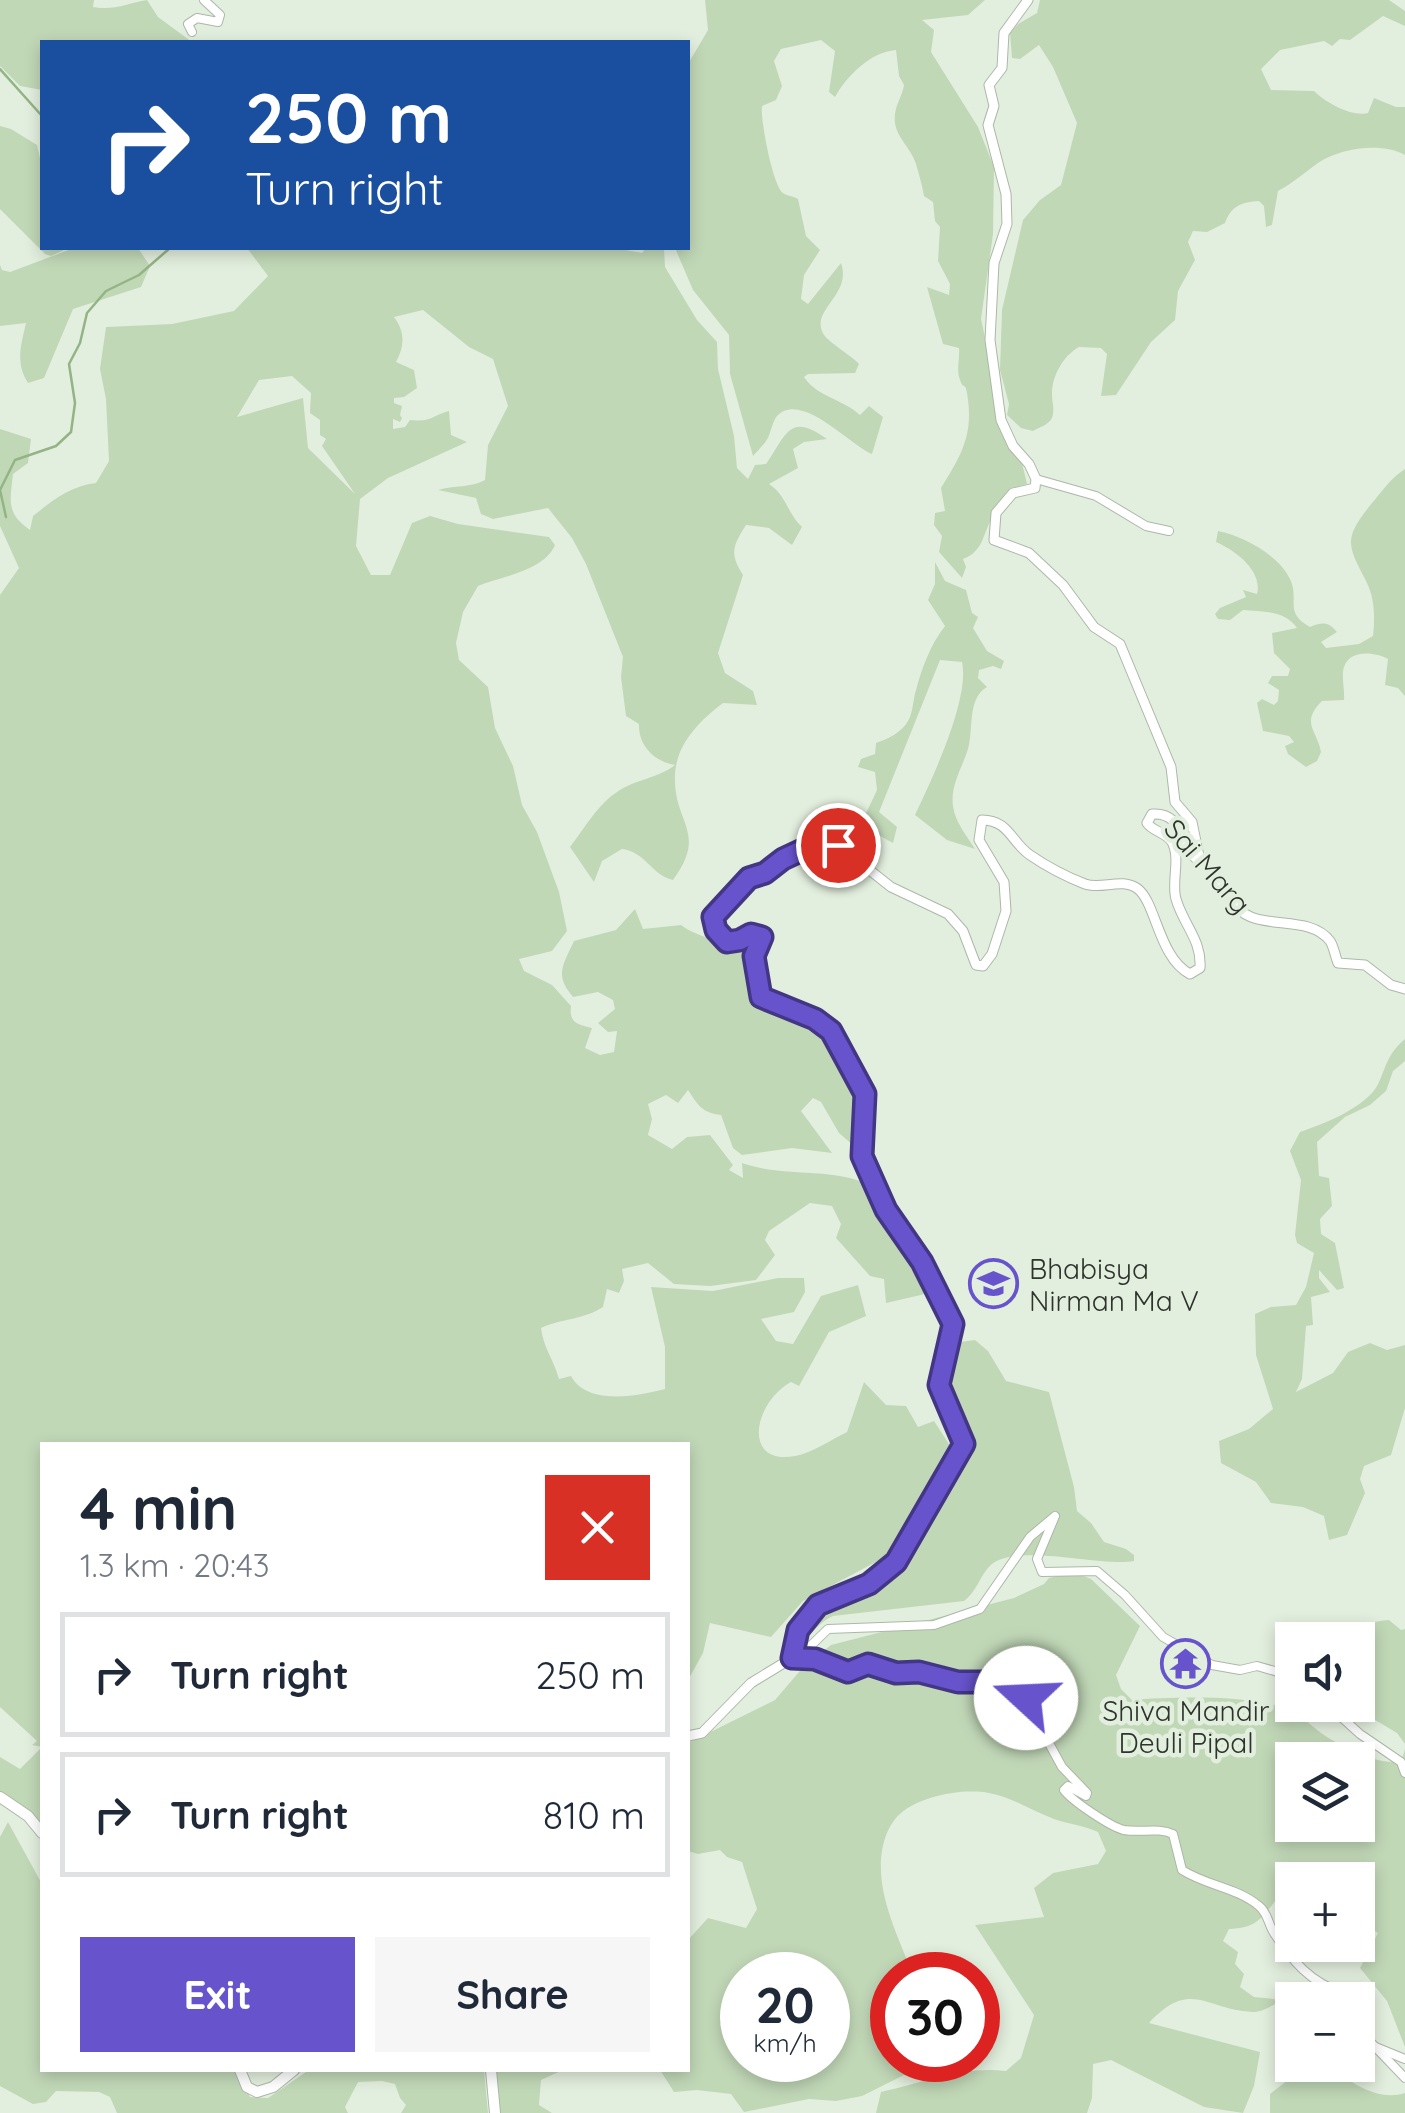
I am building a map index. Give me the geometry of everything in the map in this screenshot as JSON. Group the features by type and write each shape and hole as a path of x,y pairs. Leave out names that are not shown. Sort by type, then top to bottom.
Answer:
{"main road":[{"path":"0,1798 28,1816 40,1831"},
{"path":"241,2072 247,2087 258,2092 273,2087 292,2072"},
{"path":"491,2072 494,2113"}],"street":[{"path":"192,32 188,24 197,18 218,22 220,16 204,0"},
{"path":"1028,0 1004,33 1002,68 989,86 994,106 988,125 1006,194 1007,224 994,263 990,340 1001,420 1013,446 1036,478 1035,488 1012,493 996,514 994,540 1030,553 1063,585 1094,627 1120,644 1170,767 1175,802 1192,822 1200,863"},
{"path":"1036,478 1096,496 1146,526 1169,531"},
{"name":"Sai Marg","path":"795,1658 798,1630 818,1605 869,1584 896,1562 964,1444 939,1385 953,1324 922,1262 886,1210 862,1156 865,1094 831,1031 815,1019 761,997 754,956 762,937 751,934 727,942 716,930 713,917 749,878 815,844 838,845 890,887 948,914 963,931 976,965 983,966 992,954 1006,911 1004,882 979,840 982,820 1003,825 1030,855 1088,885 1120,884 1138,889 1160,938 1190,974 1200,968 1200,954 1176,899 1174,848 1168,838 1148,826 1149,816 1161,814 1173,819 1200,863 1214,874 1243,913 1260,920 1294,923 1322,935 1330,941 1340,964 1365,965 1391,985 1405,989"},
{"path":"690,1736 702,1733 751,1683 795,1658 828,1628 934,1625 980,1610 1030,1537 1055,1516 1037,1559 1042,1572 1097,1570 1163,1637 1212,1664 1240,1670 1257,1666 1275,1671"},
{"path":"795,1658 815,1659 848,1672 868,1664 896,1673 919,1672 958,1682 996,1682 1021,1692 1062,1766 1087,1793 1068,1786 1064,1790 1070,1798 1121,1829 1164,1830 1173,1834 1182,1870 1204,1882 1236,1891 1262,1908 1272,1930 1317,1982"},
{"path":"1347,1722 1401,1762 1405,1773"},
{"path":"1375,2046 1405,2059"},
{"path":"1375,2050 1405,2078"}],"green space":[{"path":"0,0 94,0 93,7 107,8 147,0 158,17 189,40 40,40 40,90 20,86 0,66"},
{"path":"705,0 985,0 968,15 922,20 934,30 931,52 978,127 994,167 993,234 981,319 1009,447 1022,463 1027,484 1011,488 979,547 963,559 966,567 962,578 939,552 942,536 934,525 935,513 945,511 941,488 960,454 969,407 966,387 959,376 959,348 943,344 927,287 949,295 950,284 938,261 940,227 935,221 933,202 924,196 914,158 895,123 904,85 896,50 877,55 860,66 835,97 829,92 835,51 821,40 781,49 774,61 782,86 776,100 762,106 765,137 779,188 798,199 806,236 820,250 804,275 801,299 808,304 841,263 841,283 823,315 822,331 859,364 855,373 804,377 816,389 860,415 869,406 883,417 872,454 812,414 787,410 777,416 768,438 753,456 730,374 729,335 693,290 676,250 690,250 690,61 708,30"},
{"path":"1040,0 1389,0 1405,11 1405,26 1383,16 1350,40 1340,39 1332,46 1324,41 1280,50 1261,69 1271,90 1314,91 1354,113 1368,113 1374,98 1405,107 1405,155 1373,148 1338,154 1278,191 1272,225 1266,227 1264,206 1259,201 1238,206 1225,223 1207,232 1193,231 1188,242 1195,260 1178,291 1175,320 1151,342 1116,395 1101,396 1107,354 1101,348 1079,347 1063,361 1056,374 1052,418 1033,431 1021,428 1007,415 1009,404 1000,370 1002,310 1023,220 1040,200 1061,185 1077,123 1039,45 1020,59 1012,58 1010,33 1037,13"},
{"path":"0,126 37,145 40,249 0,209"},
{"path":"41,250 64,250 51,256"},
{"path":"69,250 139,250 150,266 141,287 73,309 44,378 28,383 20,361 26,323 0,326 0,265 10,272"},
{"path":"248,250 642,253 664,250 665,267 697,320 717,342 718,369 734,436 737,468 748,479 755,465 766,464 790,430 797,427 827,439 804,442 793,449 798,468 769,484 802,527 792,545 769,528 746,525 736,544 734,555 743,575 718,653 725,673 753,691 757,705 723,703 696,727 683,747 675,782 689,840 683,864 673,880 637,854 622,849 602,861 594,882 570,847 610,797 675,765 649,752 641,739 639,724 626,716 621,677 623,657 586,564 572,538 548,508 493,519 481,514 476,498 438,490 485,480 488,445 508,406 493,359 469,347 423,310 394,317 402,340 396,362 414,370 417,388 404,397 394,398 394,403 402,406 402,418 400,422 393,419 393,429 405,427 410,420 428,419 449,411 451,435 467,442 388,478 360,499 356,546 371,575 390,575 412,523 430,516 458,524 549,537 555,545 542,561 478,586 463,612 456,643 459,660 488,687 495,728 559,892 567,931 552,951 519,959 524,971 552,985 571,1006 575,1022 592,1028 585,1048 600,1055 614,1052 617,1031 608,1032 598,1023 615,1009 613,1000 598,992 573,997 567,989 562,970 574,941 616,930 635,909 643,929 681,925 726,950 744,947 749,952 753,1000 779,1015 807,1019 841,1059 865,1105 862,1153 839,1133 821,1102 813,1098 801,1111 832,1153 792,1148 742,1155 733,1148 721,1115 701,1107 688,1090 678,1103 666,1095 648,1104 652,1119 648,1135 672,1149 687,1137 710,1135 733,1165 729,1170 743,1178 742,1163 866,1183 885,1223 926,1285 925,1294 886,1303 884,1279 870,1276 836,1238 841,1224 832,1206 810,1203 769,1231 765,1240 775,1255 756,1280 710,1286 674,1284 648,1263 622,1269 624,1281 619,1293 607,1289 603,1307 541,1328 559,1379 571,1376 589,1392 601,1395 641,1394 665,1389 665,1347 651,1287 713,1291 778,1278 804,1278 805,1292 794,1312 761,1319 776,1341 793,1344 821,1296 858,1285 866,1316 829,1332 799,1386 791,1382 778,1392 762,1417 760,1443 778,1457 795,1456 847,1432 864,1382 886,1405 906,1406 918,1427 934,1421 953,1450 885,1557 803,1601 771,1637 710,1623 703,1653 690,1676 690,1442 40,1442 40,1747 32,1745 37,1741 0,1707 0,595 19,568 0,526 0,429 31,439 28,463 13,474 11,500 13,512 30,530 33,516 70,491 96,483 109,461 106,399 100,369 106,327 172,324 234,311 268,276","holes":["292,376 311,393 310,413 320,420 320,435 326,439 322,446 355,494 308,448 303,398 237,417 259,380"]},
{"path":"1405,469 1405,696 1398,688 1385,685 1388,659 1370,654 1352,657 1343,671 1344,700 1322,701 1312,715 1321,752 1317,761 1306,767 1288,754 1285,746 1294,742 1289,736 1263,731 1257,703 1262,699 1274,705 1278,701 1279,690 1268,683 1272,676 1288,676 1290,669 1274,653 1272,633 1297,628 1286,618 1266,612 1243,610 1230,620 1218,619 1215,614 1220,608 1246,597 1243,590 1257,594 1258,585 1246,562 1216,542 1218,531 1249,542 1278,562 1293,586 1297,616 1310,627 1325,624 1337,632 1321,642 1326,648 1359,644 1373,636 1374,608 1352,550 1352,534 1372,503"},
{"path":"935,562 945,581 966,590 972,613 978,617 973,628 987,651 1004,661 1001,669 993,666 979,670 978,678 987,687 974,705 969,745 954,790 956,818 975,849 947,840 915,815 948,739 963,678 962,662 940,660 879,812 897,827 893,843 873,832 864,847 847,849 848,825 862,822 877,790 875,772 858,767 861,759 875,754 876,743 894,735 908,721 924,664 945,626 928,600 935,584"},
{"path":"1405,1039 1405,1061 1393,1071 1386,1091 1370,1105 1345,1117 1317,1142 1319,1176 1329,1178 1332,1206 1320,1219 1321,1234 1335,1243 1344,1288 1337,1290 1319,1270 1319,1278 1330,1292 1311,1297 1313,1325 1306,1326 1302,1379 1296,1392 1333,1373 1348,1352 1370,1343 1387,1350 1405,1345 1405,1408 1391,1455 1364,1466 1360,1479 1365,1493 1347,1535 1329,1540 1324,1516 1303,1507 1271,1503 1256,1482 1221,1463 1219,1441 1249,1429 1273,1409 1256,1355 1255,1314 1271,1307 1296,1305 1306,1287 1314,1253 1297,1243 1295,1235 1301,1180 1290,1151 1300,1132 1365,1100 1392,1053"},
{"path":"975,1340 988,1351 1006,1381 1049,1392 1077,1511 1104,1542 1126,1549 1134,1555 1134,1561 1040,1555 1004,1558 988,1568 964,1601 833,1616 800,1642 795,1639 805,1613 839,1609 882,1589 907,1557 970,1446 937,1382 936,1351 945,1344"},
{"path":"1074,1572 1091,1579 1140,1626 1116,1675 1121,1689 1132,1700 1254,1701 1275,1706 1275,1722 1307,1722 1335,1742 1275,1742 1275,1842 1375,1842 1375,1759 1401,1762 1405,1749 1405,2047 1387,2001 1360,1968 1363,1962 1375,1962 1375,1862 1275,1862 1275,1901 1256,1922 1229,1929 1223,1941 1238,1952 1235,1964 1244,1974 1240,1987 1254,1997 1275,1999 1275,2004 1253,2012 1188,1999 1176,2002 1149,2023 1260,2052 1254,2086 1243,2113 1204,2107 1111,2060 1093,2064 1092,2098 1087,2113 876,2113 881,2092 922,2082 1000,2082 1000,2071 1006,2071 1021,2058 1034,2015 1000,1963 1000,1952 993,1952 975,1925 1044,1917 1034,1888 1053,1873 1098,1864 1106,1851 1098,1832 997,1795 967,1792 930,1798 908,1808 895,1819 884,1840 881,1871 885,1898 904,1952 870,1952 870,2082 890,2082 862,2096 836,2101 809,2099 744,2112 731,2094 674,2092 661,2072 690,2072 690,1938 708,1918 746,1928 757,1909 742,1862 720,1850 690,1852 690,1742 775,1700 805,1665 831,1645 1014,1598 1049,1578"},
{"path":"1389,1620 1405,1629 1405,1744 1397,1733 1375,1720 1377,1621"},
{"path":"40,1749 40,1828 0,1802 0,1757 20,1769"},
{"path":"8,1822 40,1880 40,2072 239,2072 250,2097 268,2098 306,2072 484,2072 488,2113 401,2113 406,2105 395,2084 382,2081 358,2082 345,2107 348,2113 117,2113 110,2097 99,2092 56,2091 46,2102 33,2104 0,2086 0,1837"},
{"path":"493,2072 559,2072 541,2080 539,2105 552,2113 497,2113"},
{"path":"1285,2082 1352,2082 1374,2093 1405,2093 1405,2113 1270,2113 1270,2094"}],"waterway":[{"path":"0,69 40,114"},
{"path":"6,517 0,490 15,460 56,446 71,432 75,403 69,364 80,343 87,313 106,291 139,275 168,250"}],"place":[{"name":"Bhabisya Nirman Ma V","path":"994,1284"},
{"name":"Shiva Mandir Deuli Pipal","path":"1186,1663"}],"route":[{"path":"838,845 815,844 749,878 713,917 716,930 727,942 751,934 762,937 754,956 761,997 815,1019 831,1031 865,1094 862,1156 886,1210 922,1262 953,1324 939,1385 964,1444 896,1562 869,1584 818,1605 798,1630 792,1658 815,1659 848,1672 868,1664 896,1673 919,1672 958,1682 996,1682 1026,1698"}]}
